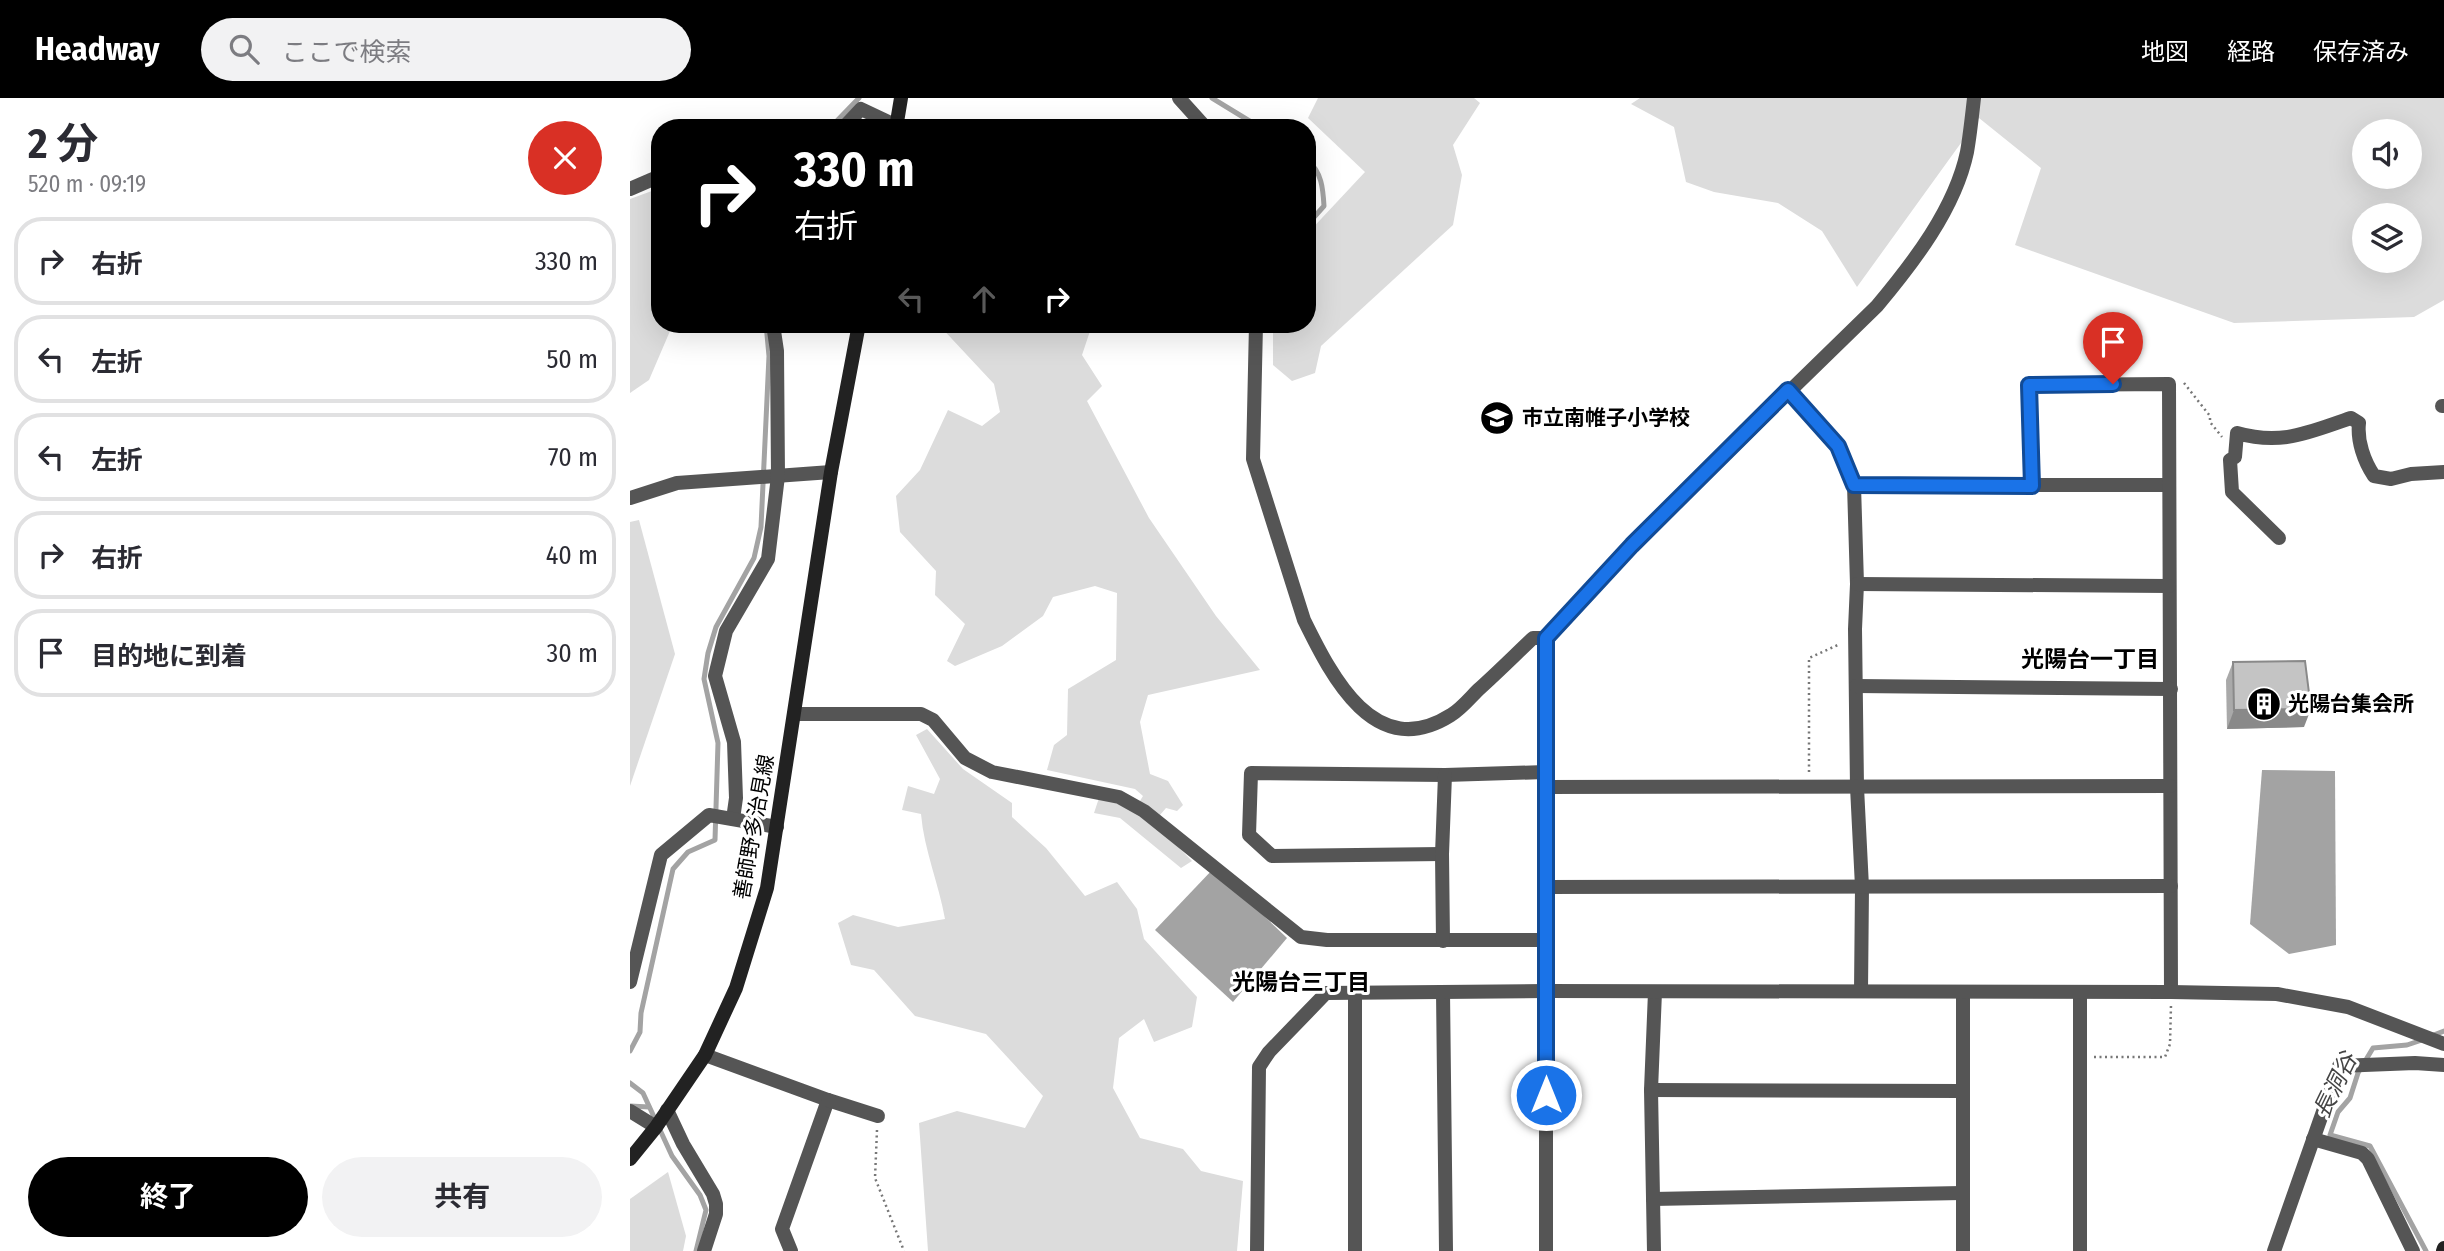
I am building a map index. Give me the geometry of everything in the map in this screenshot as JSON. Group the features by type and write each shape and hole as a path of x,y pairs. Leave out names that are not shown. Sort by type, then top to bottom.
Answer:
{"main road":[{"path":"898,119 901,98"},
{"name":"善師野多治見線","path":"630,1159 705,1055 736,988 767,888 796,714 831,472 857,333"}],"street":[{"path":"1179,98 1198,119"},
{"path":"1546,1251 1546,638 1632,545 1877,306 1919,254 1947,207 1967,154 1974,98"},
{"path":"852,119 861,109 881,119"},
{"path":"630,189 651,180"},
{"path":"730,819 736,798 734,742 715,676 726,631 768,559 778,475 777,351 774,333"},
{"path":"1256,333 1253,459 1304,620 1314,642 1354,705 1374,720 1408,730 1432,726 1453,714 1533,638 1546,638"},
{"path":"2032,486 2029,385 2169,384 2171,992"},
{"path":"1788,390 1838,446 1854,485 1857,787 1862,887 1861,991"},
{"path":"2279,538 2232,492 2230,460 2235,457 2236,433 2256,439 2294,438 2351,418 2359,423 2361,447 2368,468 2374,476 2391,479 2411,474 2444,472"},
{"path":"630,498 677,483 831,472"},
{"path":"1854,485 2169,485"},
{"path":"1857,584 2169,586"},
{"path":"1856,686 2171,689"},
{"path":"796,714 921,714 933,720 965,758 992,772 1119,797 1144,811 1301,937 1327,940 1545,940"},
{"path":"1442,854 1272,856 1249,835 1251,773 1445,775 1857,787 2170,786"},
{"path":"1443,941 1445,775"},
{"path":"630,982 662,855 709,815 777,827"},
{"path":"1545,887 2171,886"},
{"path":"1257,1251 1259,1068 1269,1052 1326,993 1861,991 2277,994 2348,1007 2444,1044"},
{"path":"1443,992 1446,1251"},
{"path":"1654,1251 1651,1090 1655,992"},
{"path":"1963,992 1963,1251"},
{"path":"2080,992 2080,1251"},
{"path":"1355,993 1355,1251"},
{"path":"705,1055 878,1116"},
{"path":"2274,1251 2339,1066 2415,1063 2444,1065"},
{"path":"1651,1090 1962,1091"},
{"path":"791,1251 782,1229 828,1100"},
{"path":"635,1114 661,1119 683,1144 713,1194 716,1214 704,1251"},
{"path":"2313,1139 2362,1153 2368,1159 2413,1251"},
{"path":"1653,1199 1962,1193"}],"path":[{"path":"2169,384 2175,380 2182,381 2197,399 2210,416 2210,422 2224,439 2228,439 2230,460"},
{"path":"1809,786 1810,658 1855,636"},
{"path":"2080,1057 2165,1057 2170,1044 2171,992"},
{"path":"878,1116 875,1178 904,1251"}],"shaded area":[{"path":"1318,98 1474,98 1480,103 1453,145 1462,175 1453,225 1321,346 1315,373 1292,381 1273,365 1273,333 1316,333 1316,224 1365,172 1316,126 1316,119 1308,118"},
{"path":"1640,98 2444,98 2444,300 2414,317 2234,323 2015,245 2041,168 1979,118 1857,287 1822,231 1778,203 1714,192 1686,182 1674,127 1631,104"},
{"path":"651,191 651,333 669,333 649,380 630,393 630,199"},
{"path":"946,333 1089,333 1082,355 1102,386 1087,401 1149,518 1216,616 1260,670 1148,695 1140,722 1150,774 1168,781 1183,805 1177,811 1166,808 1154,822 1192,861 1181,868 1120,818 1094,813 1099,798 1118,801 1135,809 1143,796 1135,789 1047,770 1054,745 1067,735 1068,689 1116,660 1117,593 1095,586 1053,597 1043,616 1002,646 955,666 947,661 965,624 935,595 936,571 900,532 896,496 920,470 948,410 982,426 1000,412 994,384"},
{"path":"639,520 675,654 630,786 630,522"},
{"path":"927,729 963,769 1012,803 1012,817 1046,848 1085,896 1117,882 1137,909 1144,939 1197,997 1192,1027 1154,1042 1144,1019 1119,1038 1113,1088 1140,1138 1183,1149 1201,1171 1243,1181 1237,1251 928,1251 919,1123 957,1111 1025,1128 1043,1096 986,1034 915,1016 874,970 851,965 838,923 853,915 898,927 945,919 925,841 921,814 902,810 908,786 934,794 940,779 916,735"},
{"path":"2262,770 2335,771 2336,945 2289,954 2250,924"},
{"path":"1214,868 1287,938 1233,1002 1155,930"},
{"path":"668,1172 686,1236 683,1251 630,1251 630,1199"}],"building":[{"path":"2305,661 2311,709 2234,710 2233,662"}],"waterway":[{"path":"839,119 859,98"},
{"path":"1212,98 1246,119"},
{"path":"1316,171 1322,187 1324,206 1316,215"},
{"path":"630,1051 640,1032 641,1013 673,869 688,852 715,840 718,743 704,679 716,627 754,558 761,527 769,356 767,333"},
{"name":"長洞谷","path":"2431,1036 2444,1031"},
{"name":"長洞谷","path":"2422,1040 2407,1045 2373,1048 2358,1073 2350,1098 2338,1112 2330,1135 2370,1146 2426,1251"},
{"path":"630,1083 643,1093 672,1156 700,1195 706,1210 696,1251"},
{"path":"630,1106 649,1107"}],"place":[{"name":"市立南帷子小学校","path":"1497,418"},
{"name":"光陽台集会所","path":"2264,704"}],"district":[{"name":"光陽台一丁目","path":"2090,659"},
{"name":"光陽台三丁目","path":"1301,982"}],"route":[{"path":"1546,1095 1546,638 1632,545 1788,390 1838,446 1854,485 2032,486 2029,385 2113,384"}]}
